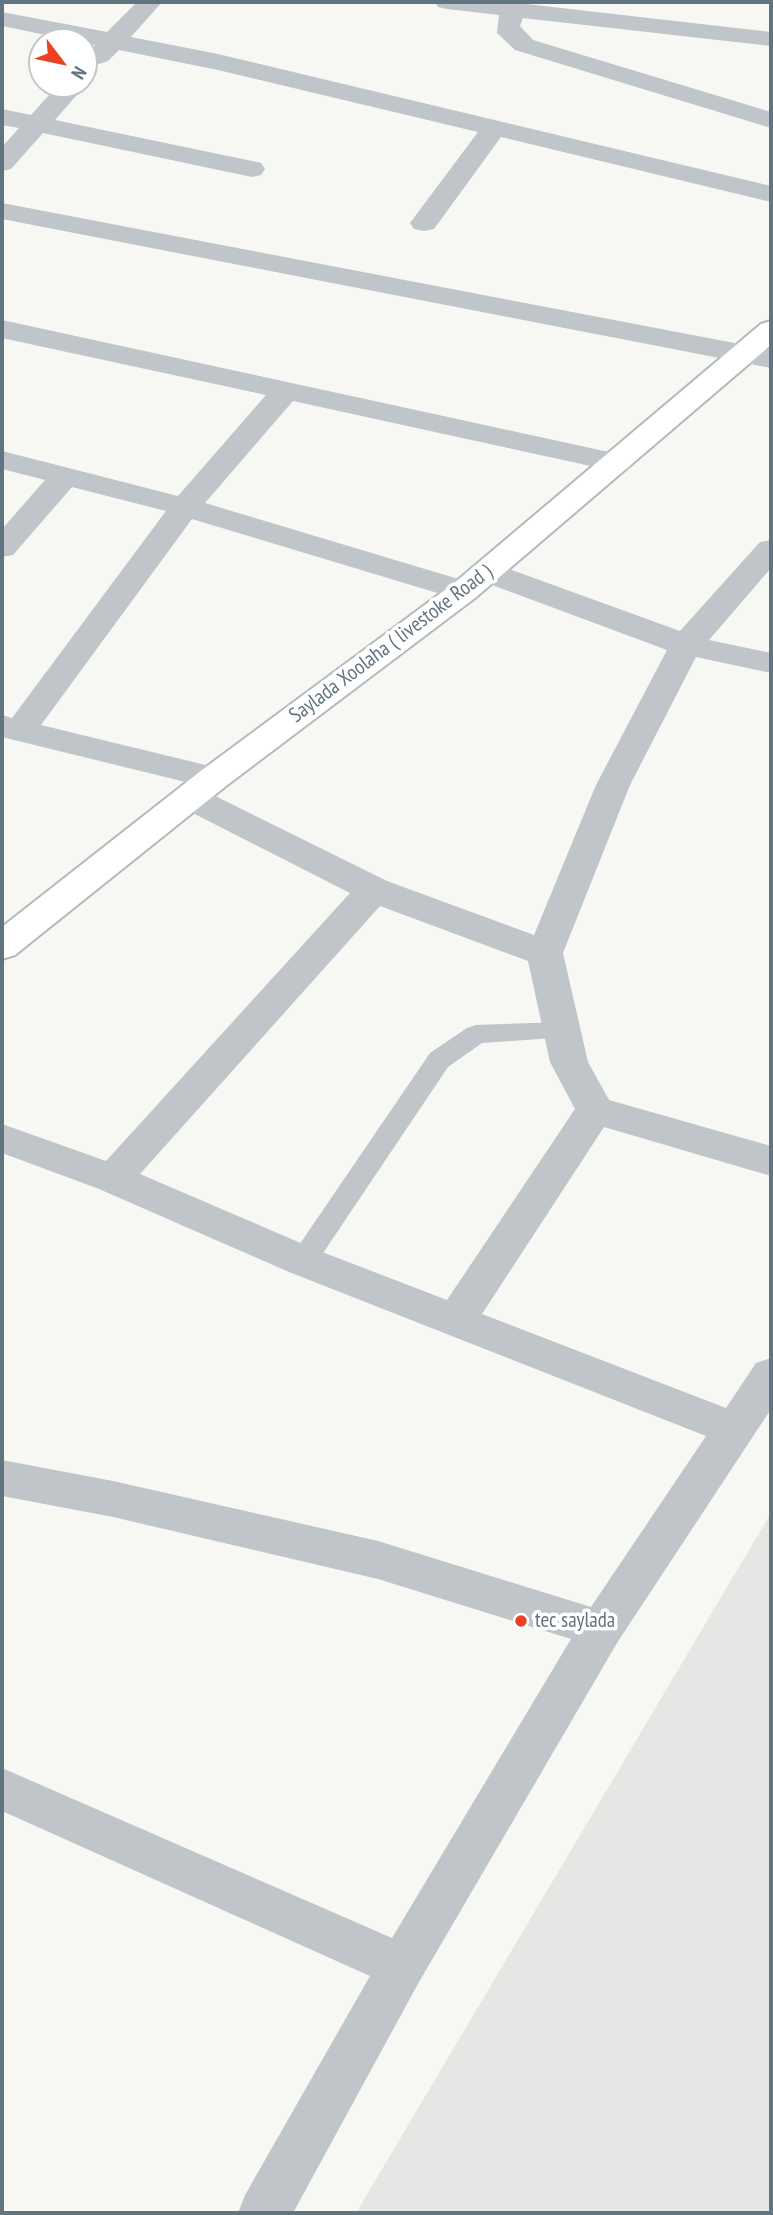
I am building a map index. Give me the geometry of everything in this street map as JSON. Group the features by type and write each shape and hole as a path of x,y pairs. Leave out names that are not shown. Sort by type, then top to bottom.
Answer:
{"street":[{"path":"98,56 150,2"},
{"path":"447,2 771,39"},
{"path":"513,10 508,26 509,33 524,45 771,120"},
{"path":"2,19 218,62 771,194"},
{"path":"2,163 60,98"},
{"path":"2,117 252,169"},
{"path":"424,223 494,128"},
{"path":"2,211 759,356"},
{"path":"2,329 618,463"},
{"name":"Saylada Xoolaha ( livestoke Road )","path":"2,946 201,788 476,581 618,463 759,356 771,330"},
{"path":"285,392 185,507 11,728 201,788 374,890 545,953"},
{"path":"2,460 476,581 687,645 771,663"},
{"path":"2,548 65,476"},
{"path":"771,549 687,645 613,785 545,953 569,1062 595,1110 771,1161"},
{"path":"113,1179 228,1048 374,890"},
{"path":"455,1321 595,1110"},
{"path":"2,1138 113,1179 303,1261 736,1430"},
{"path":"264,2213 402,1966 601,1629 771,1376"},
{"path":"2,1478 113,1499 378,1560 601,1629"},
{"path":"2,1789 402,1966"}],"lane":[{"path":"303,1261 439,1060 476,1034 561,1031"}],"shaded area":[{"path":"771,1513 771,2213 356,2213"}],"place":[{"name":"tec saylada","path":"521,1621"}]}
